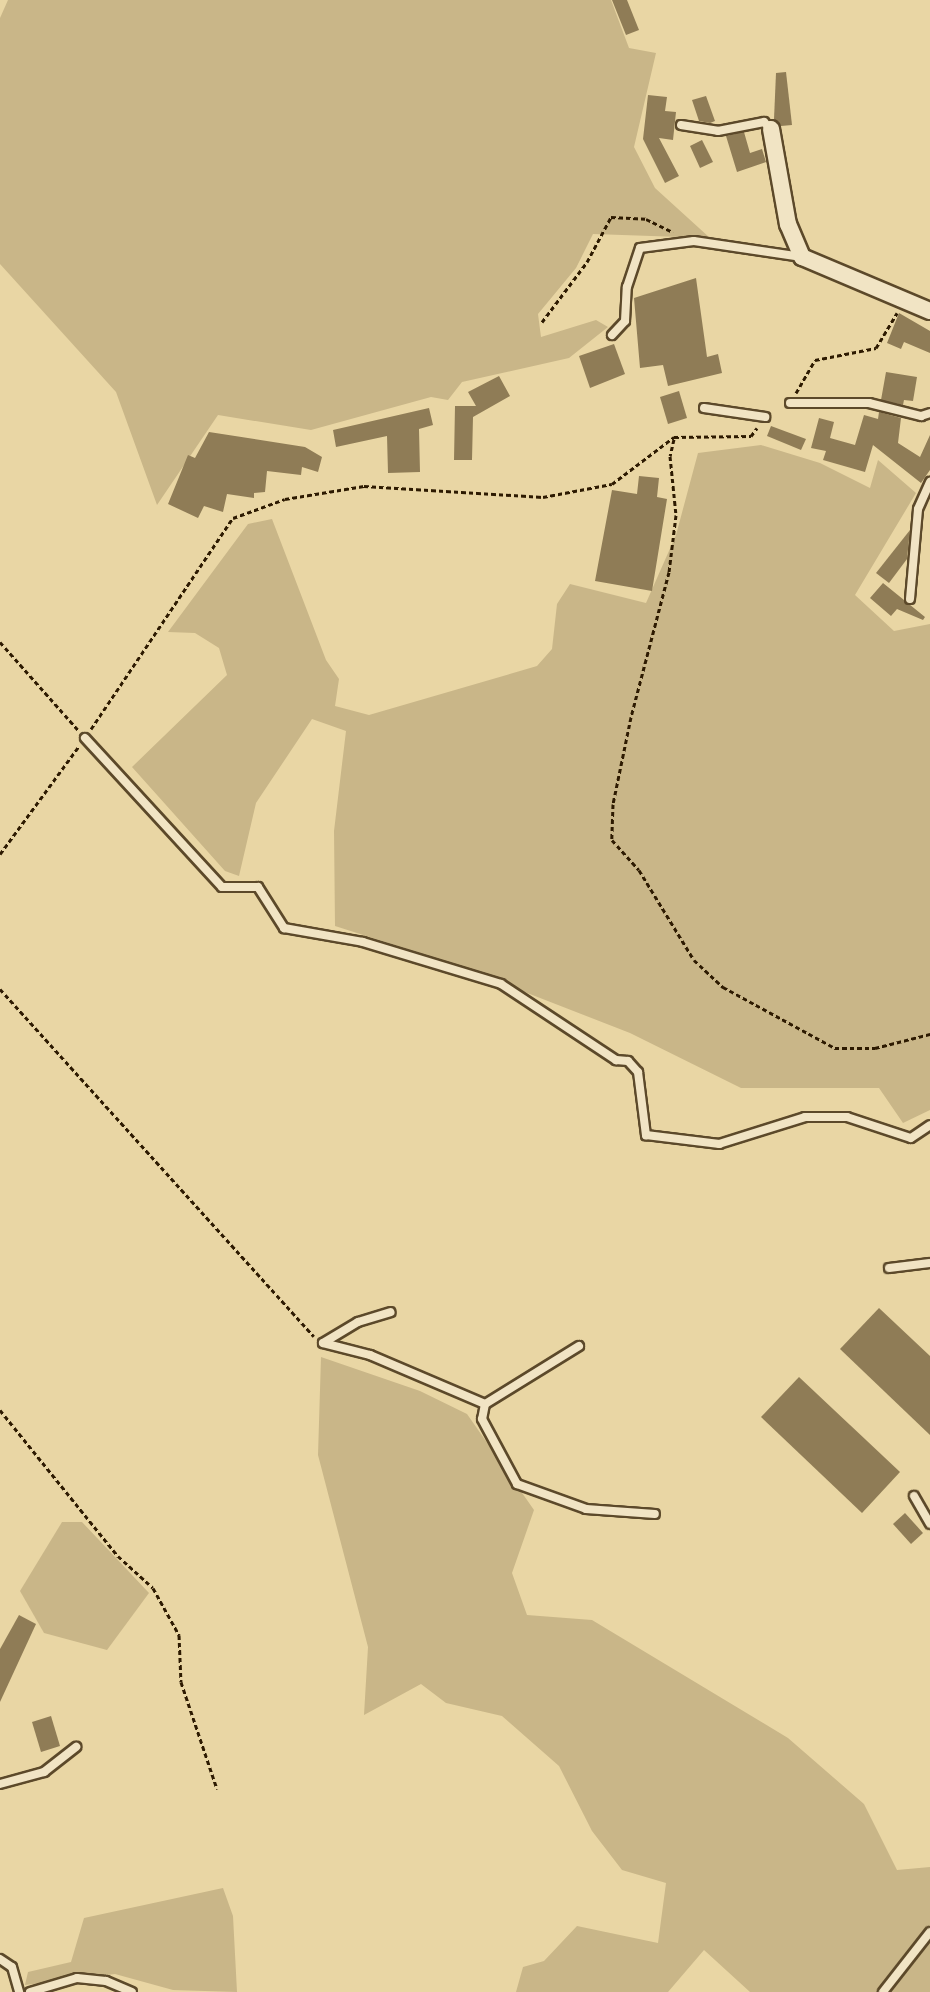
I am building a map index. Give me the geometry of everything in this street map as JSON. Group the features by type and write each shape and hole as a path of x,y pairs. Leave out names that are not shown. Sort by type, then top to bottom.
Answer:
{"street":[{"path":"771,129 788,224 802,257 902,303 930,311"}],"lane":[{"path":"681,125 718,131 764,122 771,129"},
{"path":"612,335 625,321 627,287 640,248 694,242 802,257"},
{"path":"790,403 869,403 921,416 930,413"},
{"path":"704,408 765,417"},
{"path":"910,599 918,509 930,482"},
{"path":"85,738 222,887 258,887 284,928 363,942 501,984 616,1060 628,1061 638,1072 646,1135 719,1144 805,1117 847,1117 911,1138 930,1125"},
{"path":"889,1268 930,1263"},
{"path":"323,1343 358,1322 391,1312"},
{"path":"323,1343 370,1355 485,1404"},
{"path":"579,1346 485,1404 482,1419 517,1484 586,1509 655,1514"},
{"path":"914,1496 930,1524"},
{"path":"0,1784 44,1772 76,1747"},
{"path":"883,1992 930,1932"},
{"path":"0,1959 12,1967 19,1992"},
{"path":"30,1992 77,1978 106,1981 132,1992"}],"path":[{"path":"542,322 587,262 611,217 646,219 694,242"},
{"path":"790,403 815,360 876,348 902,303"},
{"path":"0,854 85,738 233,518 285,499 364,486 543,497 612,484 674,437 750,436 765,417"},
{"path":"674,437 670,456 676,515 669,572 631,717 613,804 612,840 639,870 694,960 723,987 835,1048 875,1048 930,1034"},
{"path":"0,642 85,738"},
{"path":"0,988 302,1327 323,1343"},
{"path":"0,1410 118,1556 153,1588 179,1635 182,1682 217,1789"}],"shaded area":[{"path":"8,0 611,0 629,48 656,53 634,147 655,188 710,238 593,234 576,268 538,314 541,337 596,320 608,327 569,358 462,382 448,400 431,397 311,430 218,415 157,505 116,392 0,264 0,18"},
{"path":"761,445 820,463 870,488 878,460 916,493 855,595 894,631 930,624 930,1110 903,1123 879,1088 741,1088 630,1033 445,961 335,926 334,831 346,731 312,719 256,803 239,876 225,871 132,767 227,675 219,648 195,633 168,632 248,524 272,519 326,660 339,679 335,706 369,715 537,666 552,649 557,604 570,584 646,603 676,535 698,453"},
{"path":"321,1357 420,1391 467,1414 534,1510 512,1573 527,1615 592,1620 788,1738 864,1804 897,1870 930,1867 930,1992 750,1992 704,1950 668,1992 516,1992 523,1967 544,1961 577,1926 658,1943 666,1883 622,1870 592,1831 559,1766 502,1716 446,1703 421,1684 364,1715 368,1647 318,1455"},
{"path":"62,1522 82,1522 149,1593 107,1650 44,1633 20,1591"},
{"path":"223,1888 233,1916 237,1992 173,1990 115,1974 25,1985 28,1972 71,1962 84,1918"}],"building":[{"path":"612,0 627,0 639,30 626,35"},
{"path":"786,72 792,125 781,126 774,119 776,73"},
{"path":"648,95 667,97 665,111 676,112 673,140 659,138 679,176 665,183 643,139"},
{"path":"706,96 715,121 710,123 699,121 692,100"},
{"path":"744,132 750,153 762,149 766,162 737,172 726,136"},
{"path":"702,140 713,162 700,168 690,146"},
{"path":"696,278 707,357 718,354 722,373 668,386 663,365 640,368 634,298"},
{"path":"899,313 930,331 930,353 904,342 901,349 887,343"},
{"path":"614,344 625,374 590,388 579,356"},
{"path":"886,372 917,377 913,401 904,400 903,405 881,400"},
{"path":"499,376 510,396 473,417 472,460 454,460 455,406 476,406 468,392"},
{"path":"679,391 687,418 668,424 660,397"},
{"path":"429,408 433,425 419,429 420,472 388,473 387,436 336,447 333,430"},
{"path":"879,412 901,418 898,443 920,457 930,435 930,470 921,483 873,445 865,472 823,460 826,451 811,448 819,418 834,422 830,438 855,445 864,415 878,419"},
{"path":"771,426 806,439 801,450 767,436"},
{"path":"209,432 305,447 322,457 318,472 302,467 301,475 267,471 265,492 254,493 254,498 227,494 223,512 204,506 198,518 168,504 188,455 195,458"},
{"path":"639,476 659,478 657,497 667,499 652,591 595,581 612,490 637,494"},
{"path":"910,530 907,559 889,583 876,573"},
{"path":"883,583 925,617 923,620 897,609 891,616 870,598"},
{"path":"879,1308 930,1356 930,1435 840,1349"},
{"path":"799,1377 900,1472 862,1513 761,1417"},
{"path":"905,1513 923,1533 911,1544 893,1524"},
{"path":"19,1615 36,1624 0,1702 0,1649"},
{"path":"51,1716 60,1746 41,1752 32,1722"}]}
